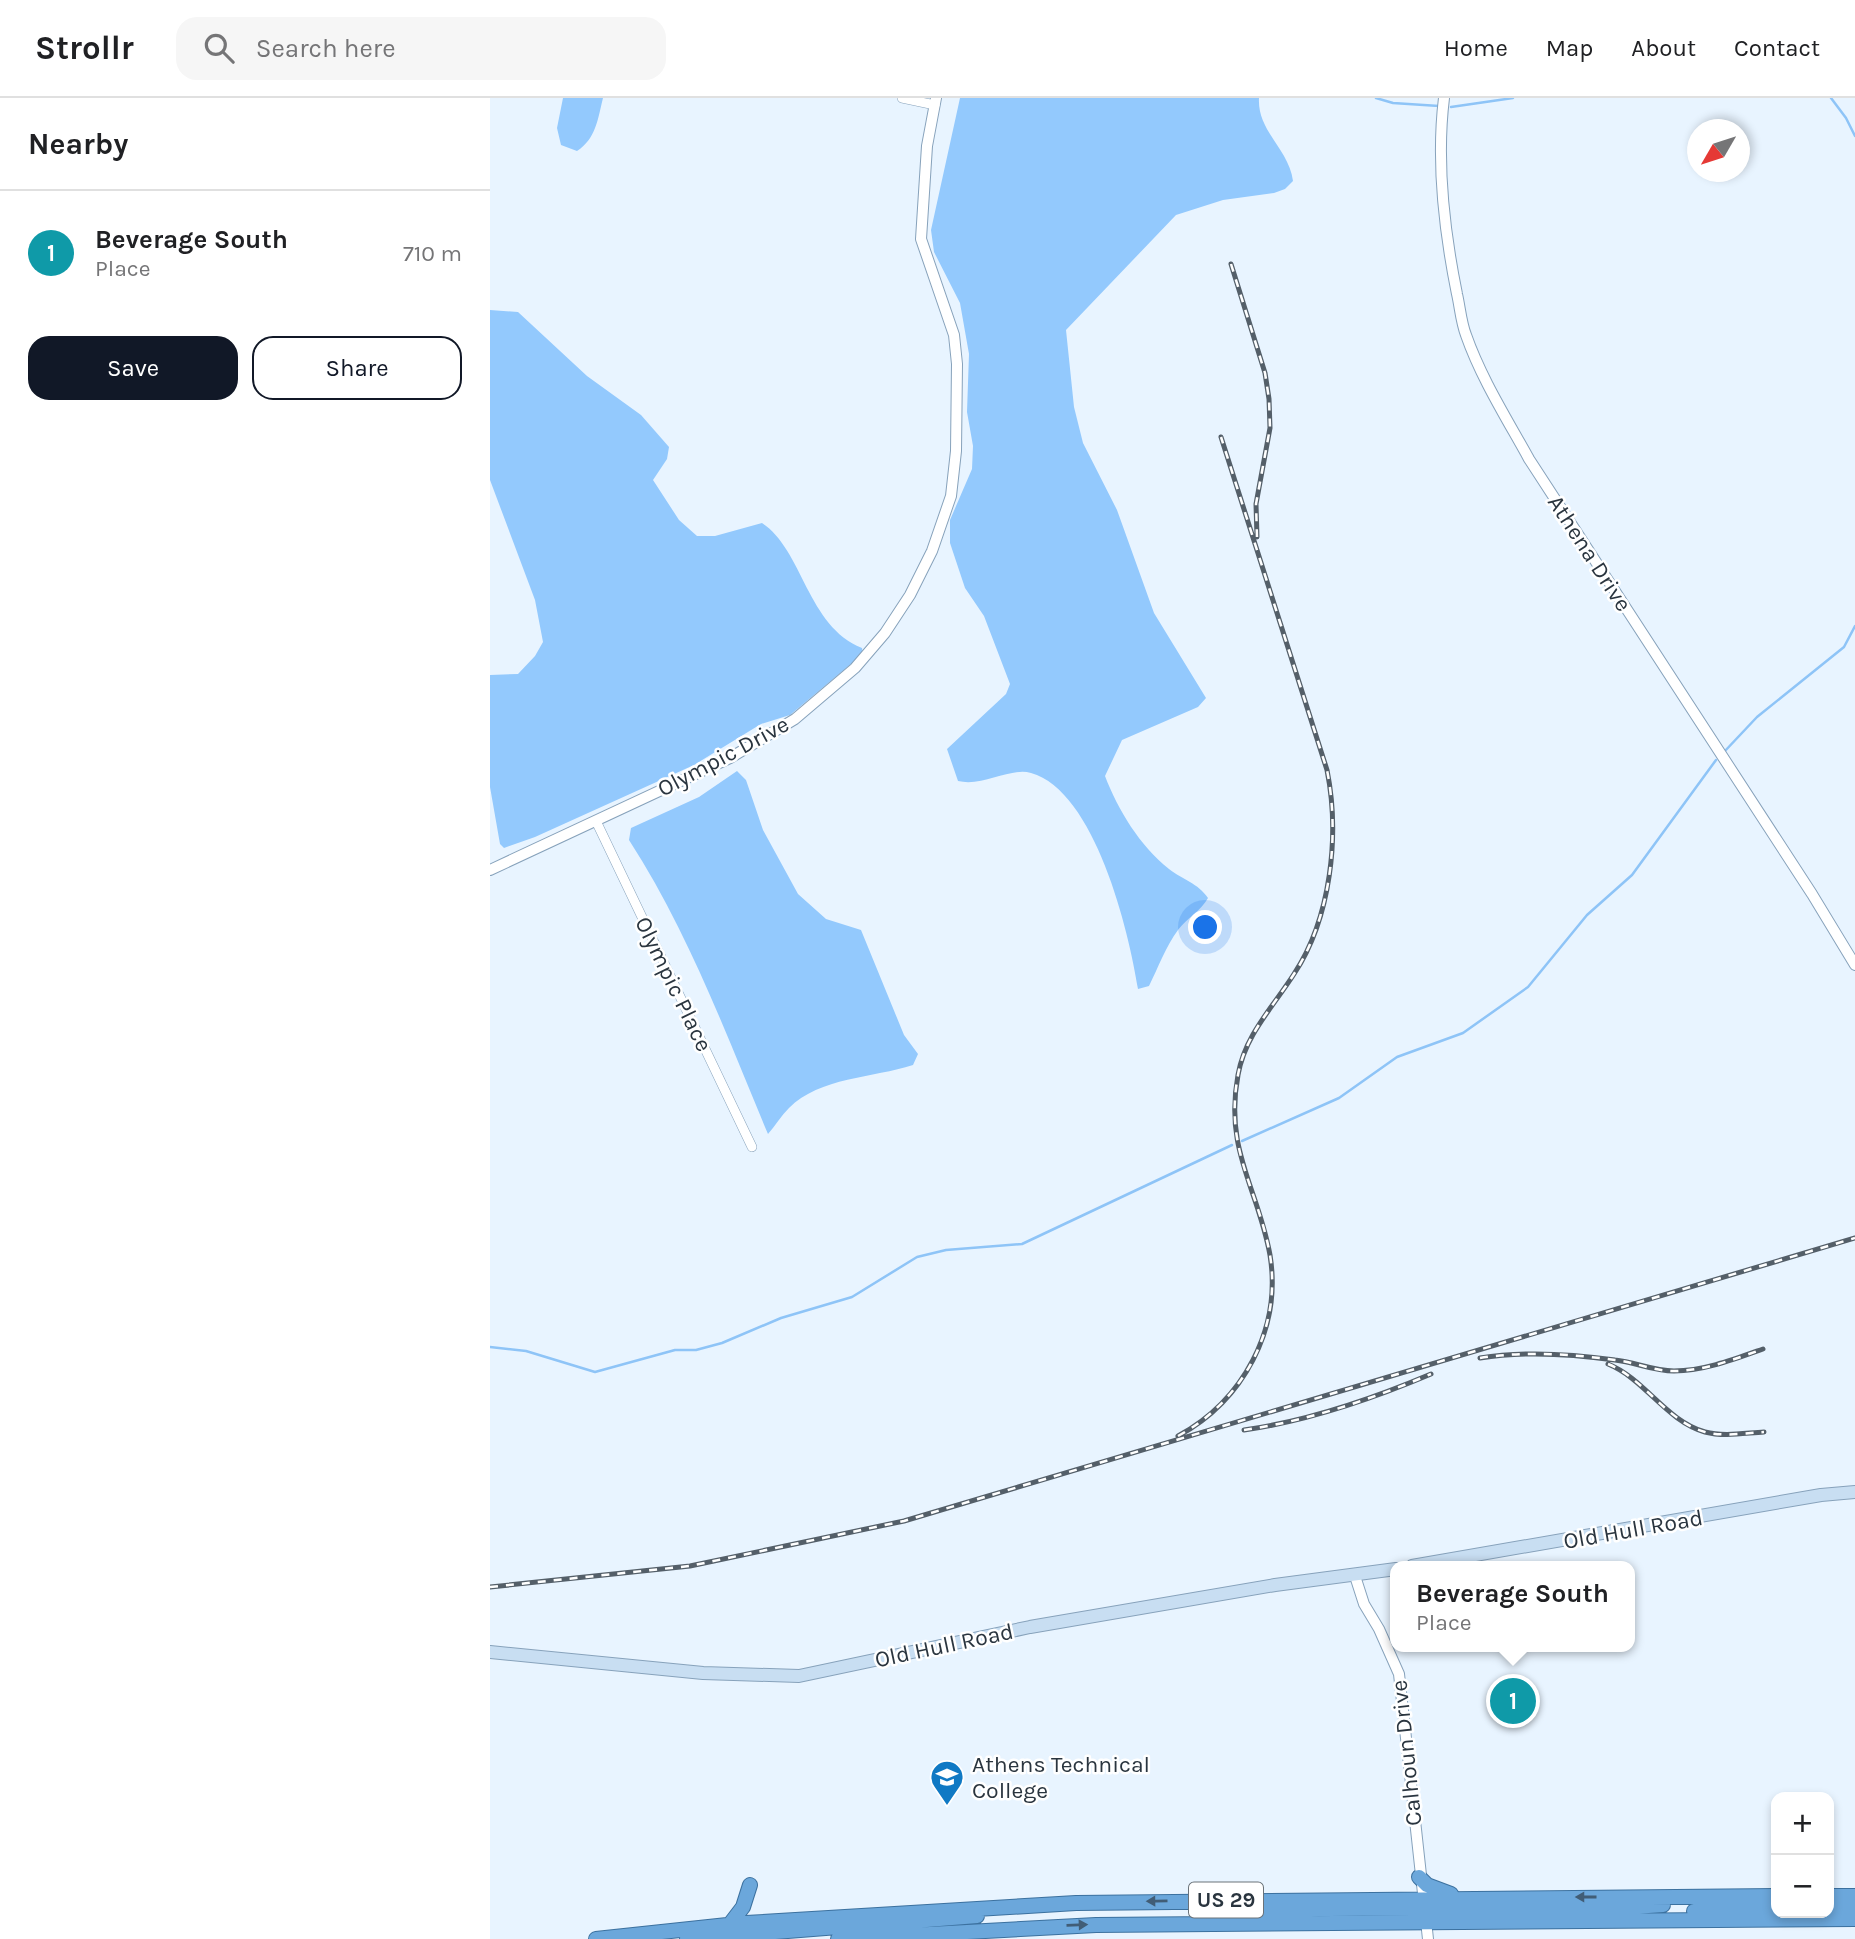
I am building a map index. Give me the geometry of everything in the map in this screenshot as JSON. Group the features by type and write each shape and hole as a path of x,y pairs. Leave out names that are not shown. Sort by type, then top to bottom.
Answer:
{"highway":[{"path":"1419,1877 1427,1885 1462,1898"},
{"path":"730,1924 742,1910 750,1885"},
{"path":"1423,1909 1593,1910 1669,1905 1699,1896"},
{"name":"US 29","path":"838,1939 968,1930 1158,1924 1423,1909 1462,1898 1771,1896"},
{"path":"1834,1896 1855,1896"},
{"path":"687,1939 931,1922 1009,1912 1030,1904"},
{"name":"US 29","path":"596,1939 730,1924 1030,1904 1423,1909 1652,1920 1855,1919"},
{"path":"1834,1906 1855,1906"},
{"path":"1652,1920 1681,1912 1771,1907"}],"main road":[{"name":"Old Hull Road","path":"1441,1561 1821,1495 1855,1492"},
{"name":"Old Hull Road","path":"490,1652 703,1673 799,1676 1030,1627 1275,1585 1390,1570"}],"street":[{"path":"902,98 935,101"},
{"name":"Athena Drive","path":"1444,98 1441,123 1442,191 1451,266 1465,334 1489,385 1529,458 1855,965"},
{"name":"Olympic Drive","path":"490,870 730,758 795,719 855,668 875,646 924,569 951,496 957,411 954,335 920,239 925,161 935,101"},
{"name":"Olympic Place","path":"596,821 752,1147"},
{"name":"Calhoun Drive","path":"1355,1576 1364,1604 1379,1629 1399,1674 1419,1877 1428,1939"}],"shaded area":[{"path":"563,98 603,98 592,134 577,151 561,145 557,128"},
{"path":"960,98 1259,98 1263,120 1286,159 1293,181 1285,189 1274,193 1223,200 1176,215 1066,330 1074,407 1083,443 1117,510 1154,613 1206,698 1198,707 1122,740 1105,776 1123,814 1149,850 1169,869 1195,885 1208,898 1174,936 1149,986 1138,989 1126,933 1105,866 1091,834 1073,806 1054,785 1031,773 958,781 947,749 1006,694 1010,684 984,616 965,588 950,543 950,520 972,469 973,446 967,412 969,354 960,303 934,252 931,230"},
{"path":"490,310 518,312 587,376 641,415 669,447 667,459 653,480 679,520 697,536 715,536 762,523 776,535 829,623 844,637 862,648 863,654 790,715 761,724 694,765 535,837 504,848 500,844 490,787 490,675 518,674 535,656 543,642 535,600 490,480"},
{"path":"737,771 746,780 763,830 798,894 826,919 861,930 904,1035 918,1054 913,1065 816,1090 789,1108 768,1134 688,947 670,910 629,840 631,828 699,797"}],"waterway":[{"path":"1376,98 1393,103 1439,106"},
{"path":"1451,107 1513,98"},
{"path":"1831,98 1855,136"},
{"path":"1724,752 1757,717 1844,647 1855,626"},
{"path":"1242,1141 1339,1098 1397,1057 1463,1033 1528,987 1587,915 1632,875 1716,760"},
{"path":"490,1347 526,1351 595,1372 675,1350 696,1350 722,1343 781,1318 852,1297 917,1257 946,1250 1022,1244 1232,1145"}],"railway":[{"path":"1231,264 1265,373 1269,399 1270,428 1256,504 1257,537"},
{"path":"1178,1436 1201,1421 1239,1383 1253,1360 1270,1310 1270,1255 1244,1168 1235,1125 1238,1075 1253,1034 1294,974 1317,928 1332,848 1333,821 1327,770 1221,437"},
{"path":"490,1587 690,1566 904,1521 1855,1238"},
{"path":"1480,1358 1531,1354 1565,1355 1622,1361 1674,1371 1708,1367 1763,1349"},
{"path":"1608,1364 1633,1379 1667,1410 1691,1427 1720,1434 1764,1432"},
{"path":"1244,1430 1339,1408 1431,1374"}],"place":[{"name":"Beverage South","path":"1513,1701"},
{"name":"Athens Technical College","path":"947,1807"}]}
